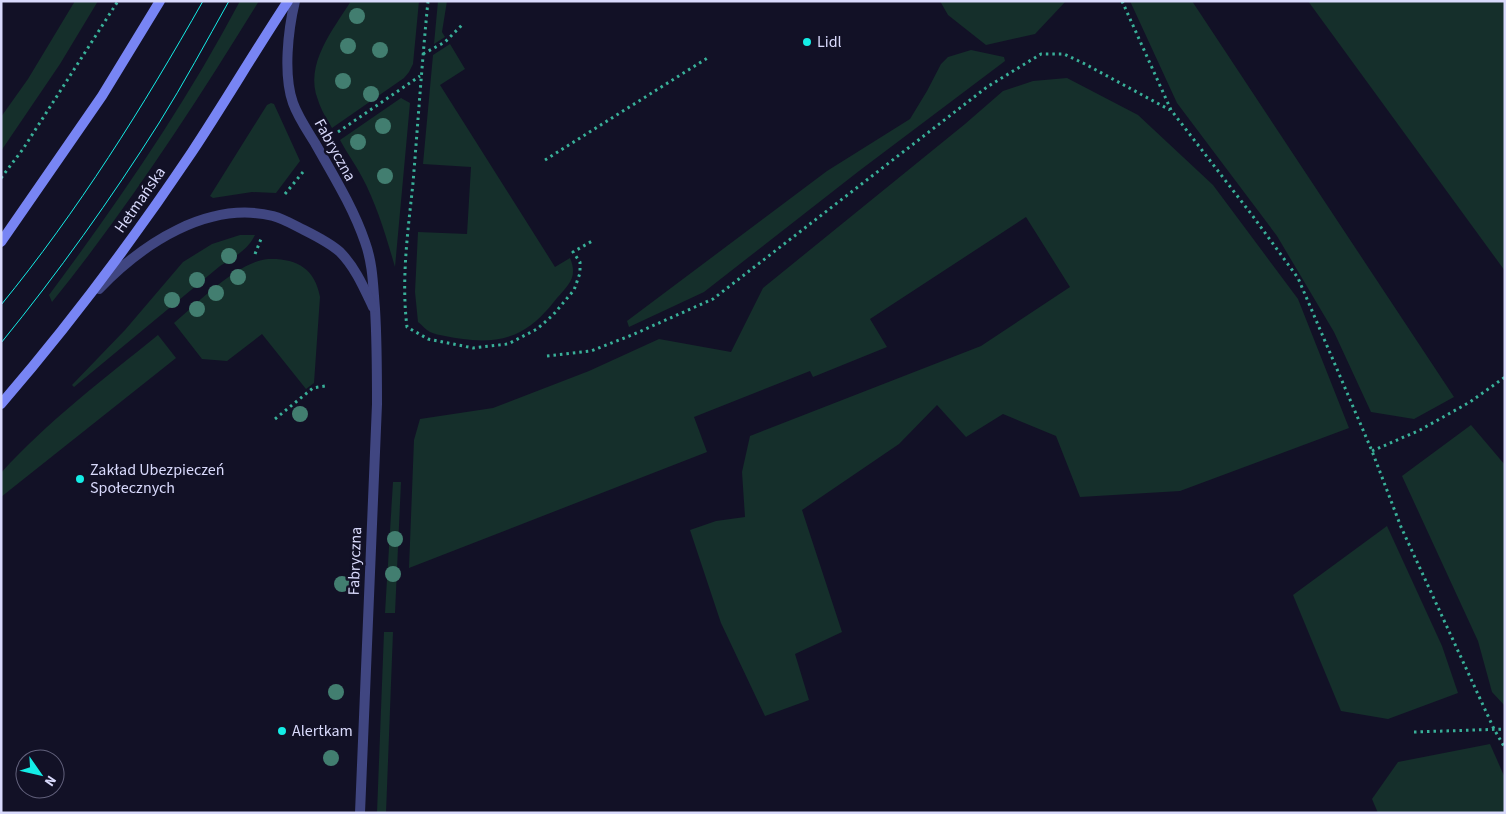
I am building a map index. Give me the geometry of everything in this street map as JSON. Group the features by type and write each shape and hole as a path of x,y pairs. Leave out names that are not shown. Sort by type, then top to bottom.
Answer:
{"main road":[{"path":"1,242 102,96 160,1"},
{"name":"Hetmańska","path":"1,404 78,310 173,179 288,1"}],"street":[{"name":"Fabryczna","path":"295,1 291,18 289,45 291,96 298,115 348,202 365,242 374,281 377,340 377,404 360,813"},
{"name":"Fabryczna","path":"78,310 111,276 171,233 218,216 240,213 266,215 284,220 316,236 340,252 356,273 375,310"}],"path":[{"path":"1,178 23,149 118,1"},
{"path":"428,1 406,260 404,304 407,327 428,339 473,348 508,344 537,329 553,315 574,290 580,272 580,262 573,252 594,240"},
{"path":"1122,1 1171,110 1298,278 1372,451 1401,527 1494,729 1505,748"},
{"path":"423,54 444,42 462,25"},
{"path":"547,356 591,351 713,299 987,86 1041,54 1064,54 1171,110"},
{"path":"545,160 709,57"},
{"path":"1372,451 1420,430 1470,402 1505,377"},
{"path":"275,419 313,388 325,386"},
{"path":"1414,732 1505,729"}],"green space":[{"path":"75,1 98,1 60,64 1,151 1,117 28,79"},
{"path":"240,1 259,1 134,193 52,302 49,295 101,224 150,152 197,78"},
{"path":"351,1 419,1 413,64 404,78 332,128 318,100 315,87 315,73 322,48"},
{"path":"438,1 447,1 442,32 445,37 434,44"},
{"path":"940,1 1066,1 1035,34 986,45 948,15"},
{"path":"1130,1 1192,1 1454,397 1414,419 1371,412 1334,332 1277,236 1177,103"},
{"path":"1308,1 1505,1 1505,271"},
{"path":"450,44 465,69 440,85 555,267 570,258 573,270 571,280 565,289 536,321 511,336 492,340 473,340 435,334 418,322 415,292 418,232 467,234 471,167 423,164 433,55"},
{"path":"971,50 1004,57 1005,61 859,171 704,292 629,327 627,321 827,171 910,119 941,64 948,57"},
{"path":"1067,78 1138,115 1213,185 1298,299 1349,428 1180,491 1080,497 1056,436 1003,414 966,437 937,405 899,444 802,510 842,632 795,654 809,700 765,716 721,623 690,530 716,521 745,517 742,472 750,436 981,346 1070,287 1026,217 870,319 887,347 813,377 810,371 694,417 707,452 409,568 414,440 420,419 493,408 589,371 659,339 731,352 763,288 1003,91 1033,81"},
{"path":"401,98 410,103 395,267 385,232 372,199 362,177 340,140"},
{"path":"274,104 300,161 276,193 252,192 213,198 210,196 267,105"},
{"path":"240,235 255,235 252,241 240,253 220,266 74,387 72,385 125,330 183,262 212,244"},
{"path":"268,259 287,260 303,267 314,279 320,297 314,383 306,389 262,334 227,361 202,359 174,323 231,275 244,267"},
{"path":"158,335 176,358 1,497 1,473 19,454 77,401"},
{"path":"1471,425 1505,465 1505,706 1492,692 1478,641 1402,476"},
{"path":"393,482 401,482 395,613 385,613"},
{"path":"1387,526 1442,646 1458,693 1388,719 1341,711 1293,595"},
{"path":"384,632 393,632 386,813 377,813"},
{"path":"1490,744 1505,778 1505,813 1378,813 1372,799 1398,762"}],"tram line":[{"path":"1,305 57,233 108,158 157,80 203,1"},
{"path":"1,343 63,263 122,180 168,108 229,1"}],"place":[{"name":"Lidl","path":"807,42"},
{"name":"Zakład Ubezpieczeń Społecznych","path":"80,479"},
{"name":"Alertkam","path":"282,731"}]}
